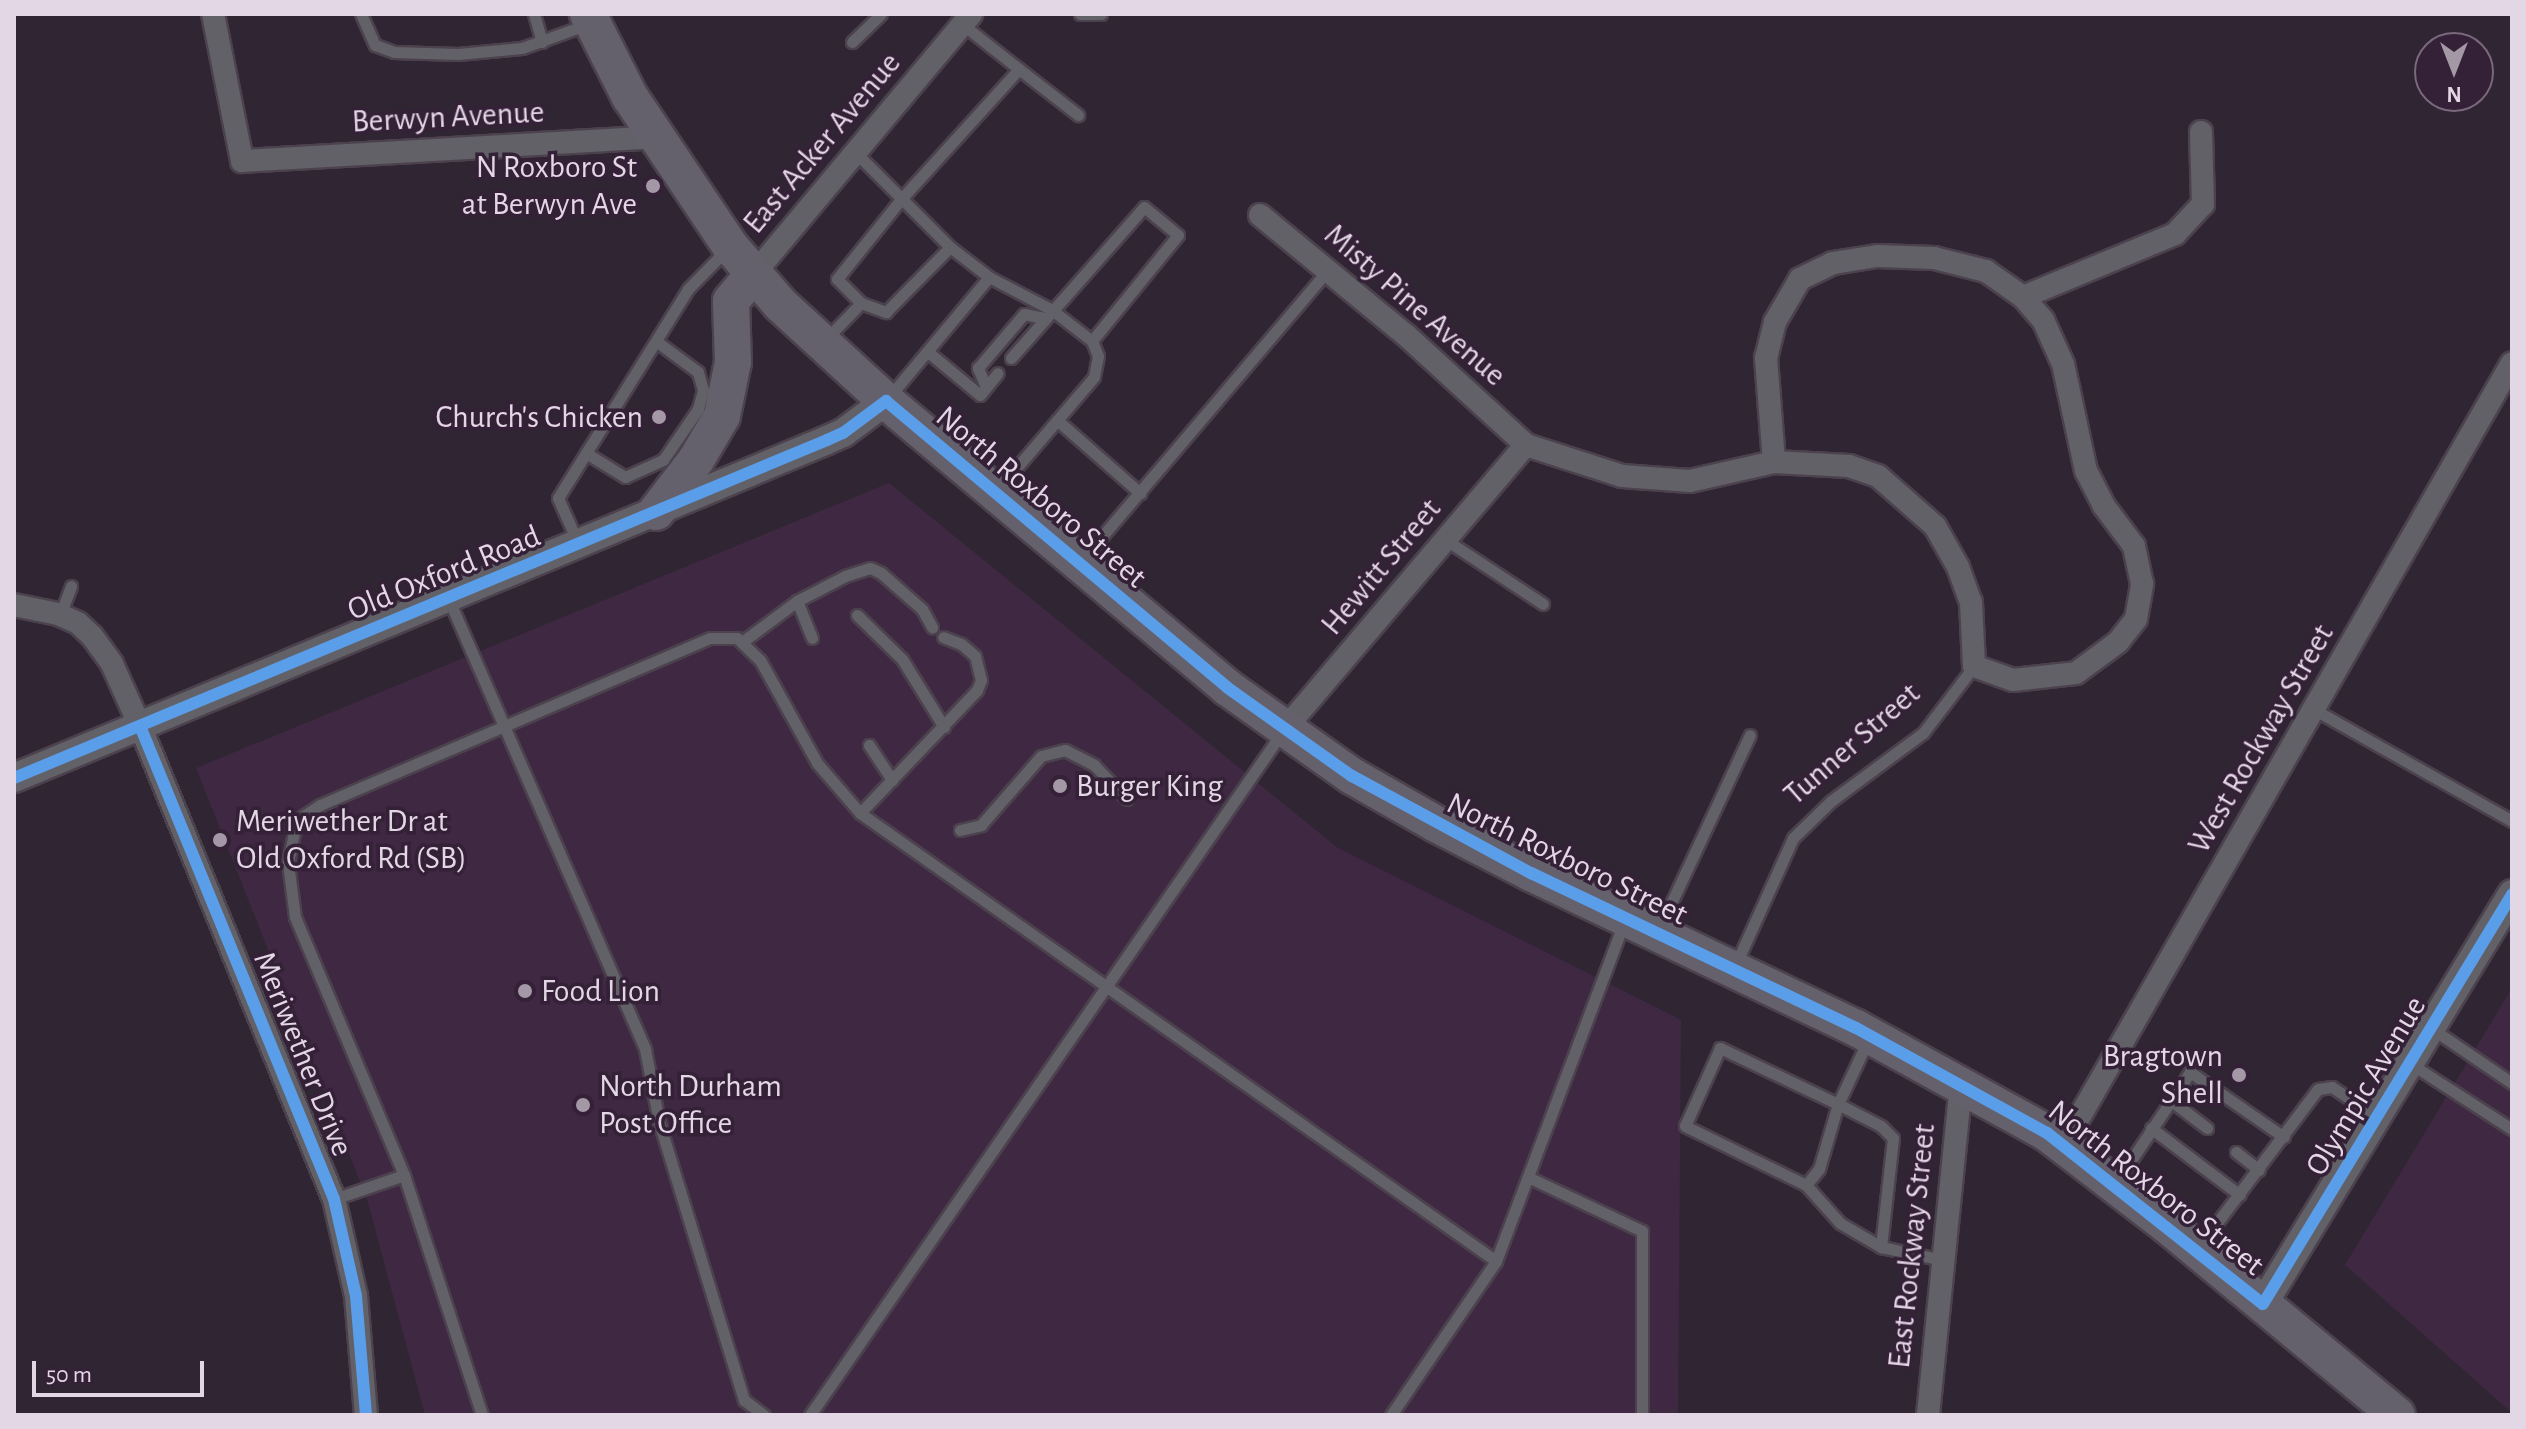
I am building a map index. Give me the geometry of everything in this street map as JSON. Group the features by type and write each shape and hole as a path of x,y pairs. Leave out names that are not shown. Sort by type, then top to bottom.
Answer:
{"main road":[{"name":"North Roxboro Street","path":"590,18 630,97 730,246 753,275 822,344 886,401 1284,730 1352,776 1436,824 1870,1036 1961,1083 2064,1144 2197,1249 2397,1415"},
{"path":"656,512 696,460 722,416 733,362 731,301 753,275"}],"street":[{"name":"Berwyn Avenue","path":"213,14 242,161 657,137"},
{"name":"East Acker Avenue","path":"753,275 966,19"},
{"path":"2023,297 2175,234 2203,204 2201,132"},
{"name":"Misty Pine Avenue","path":"1260,215 1407,336 1526,445"},
{"path":"1526,445 1622,476 1690,481 1774,462 1849,466 1878,476 1935,526 1958,567 1971,602 1974,666 2013,680 2076,673 2118,642 2136,619 2142,584 2134,546 2104,506 2086,471 2063,364 2043,320 2023,297 1986,271 1934,258 1877,256 1833,263 1800,279 1775,322 1766,358 1774,462"},
{"name":"West Rockway Street","path":"2064,1144 2512,363"},
{"name":"Old Oxford Road","path":"14,778 843,433 886,401"},
{"name":"Hewitt Street","path":"1284,730 1526,445"},
{"path":"14,605 60,615"},
{"name":"Meriwether Drive","path":"60,615 78,623 112,664 334,1199 356,1296 366,1415"},
{"name":"Olympic Avenue","path":"2263,1304 2512,894"},
{"name":"East Rockway Street","path":"1928,1415 1961,1083"}],"lane":[{"path":"361,14 375,45 394,52 458,54 522,48 542,42 590,18"},
{"path":"534,14 542,42"},
{"path":"852,42 881,14"},
{"path":"1080,14 1101,14"},
{"path":"966,19 1019,69 1078,115"},
{"path":"950,247 886,312 861,303 837,279 902,198 1019,69"},
{"path":"856,153 950,247 989,277 1092,341 1098,356 1094,377 1017,467 991,489"},
{"path":"1011,358 1144,207 1178,235 1092,341"},
{"path":"578,545 558,498 688,289 730,246"},
{"path":"1079,563 1327,271"},
{"path":"886,401 989,277"},
{"path":"822,344 861,303"},
{"path":"986,387 978,368 1024,314 1048,314"},
{"path":"586,453 625,477 663,460 698,409 703,390 698,372 656,341"},
{"path":"928,352 980,395 998,373"},
{"path":"1057,420 1140,493"},
{"path":"1446,540 1543,604"},
{"path":"742,642 797,601 845,576 870,568 881,573 936,622"},
{"path":"60,615 71,586"},
{"path":"449,599 645,1049 659,1122 744,1400 764,1415"},
{"path":"797,601 812,638"},
{"path":"857,615 902,659 944,727"},
{"path":"860,813 969,702 981,680 975,656 947,632"},
{"path":"482,1415 404,1175 295,917 288,863 294,832 303,816 320,805 710,638 737,638 760,660 817,763 860,813 1496,1261"},
{"name":"Tunner Street","path":"1733,970 1793,838 1831,801 1923,733 1974,666"},
{"path":"2315,710 2512,821"},
{"path":"810,1415 1284,730"},
{"path":"1391,1415 1496,1261 1528,1177 1641,926 1750,735"},
{"path":"869,745 892,780"},
{"path":"960,830 981,825 1041,756 1065,750 1094,765 1127,799"},
{"path":"2431,1028 2512,1083"},
{"path":"1806,1185 1819,1169 1838,1104 1870,1036"},
{"path":"1881,1247 1893,1138 1881,1126 1720,1048 1685,1126 1806,1185 1840,1223 1881,1247 1943,1260"},
{"path":"2410,1064 2512,1129"},
{"path":"2115,1184 2169,1099 2190,1072 2284,1137"},
{"path":"2197,1249 2318,1089 2332,1087 2378,1117"},
{"path":"2169,1099 2207,1128"},
{"path":"2151,1128 2240,1195"},
{"path":"2236,1152 2259,1170"},
{"path":"334,1199 404,1175"},
{"path":"1528,1177 1642,1231 1642,1415"}],"shaded area":[{"path":"889,483 1338,848 1681,1020 1678,1415 425,1415 367,1199 196,768"},
{"path":"2512,988 2512,1413 2345,1265"}],"cycle path":[{"path":"14,778 827,440 843,433 886,401 1228,688 1352,776 1531,873 1856,1028 2047,1133 2263,1304 2512,894"},
{"path":"140,726 334,1199 356,1296 366,1415"}],"place":[{"name":"N Roxboro St at Berwyn Ave","path":"653,186"},
{"name":"Church's Chicken","path":"659,417"},
{"name":"Burger King","path":"1060,786"},
{"name":"Meriwether Dr at Old Oxford Rd (SB)","path":"220,840"},
{"name":"Food Lion","path":"525,991"},
{"name":"Bragtown Shell","path":"2239,1075"},
{"name":"North Durham Post Office","path":"583,1105"}]}
